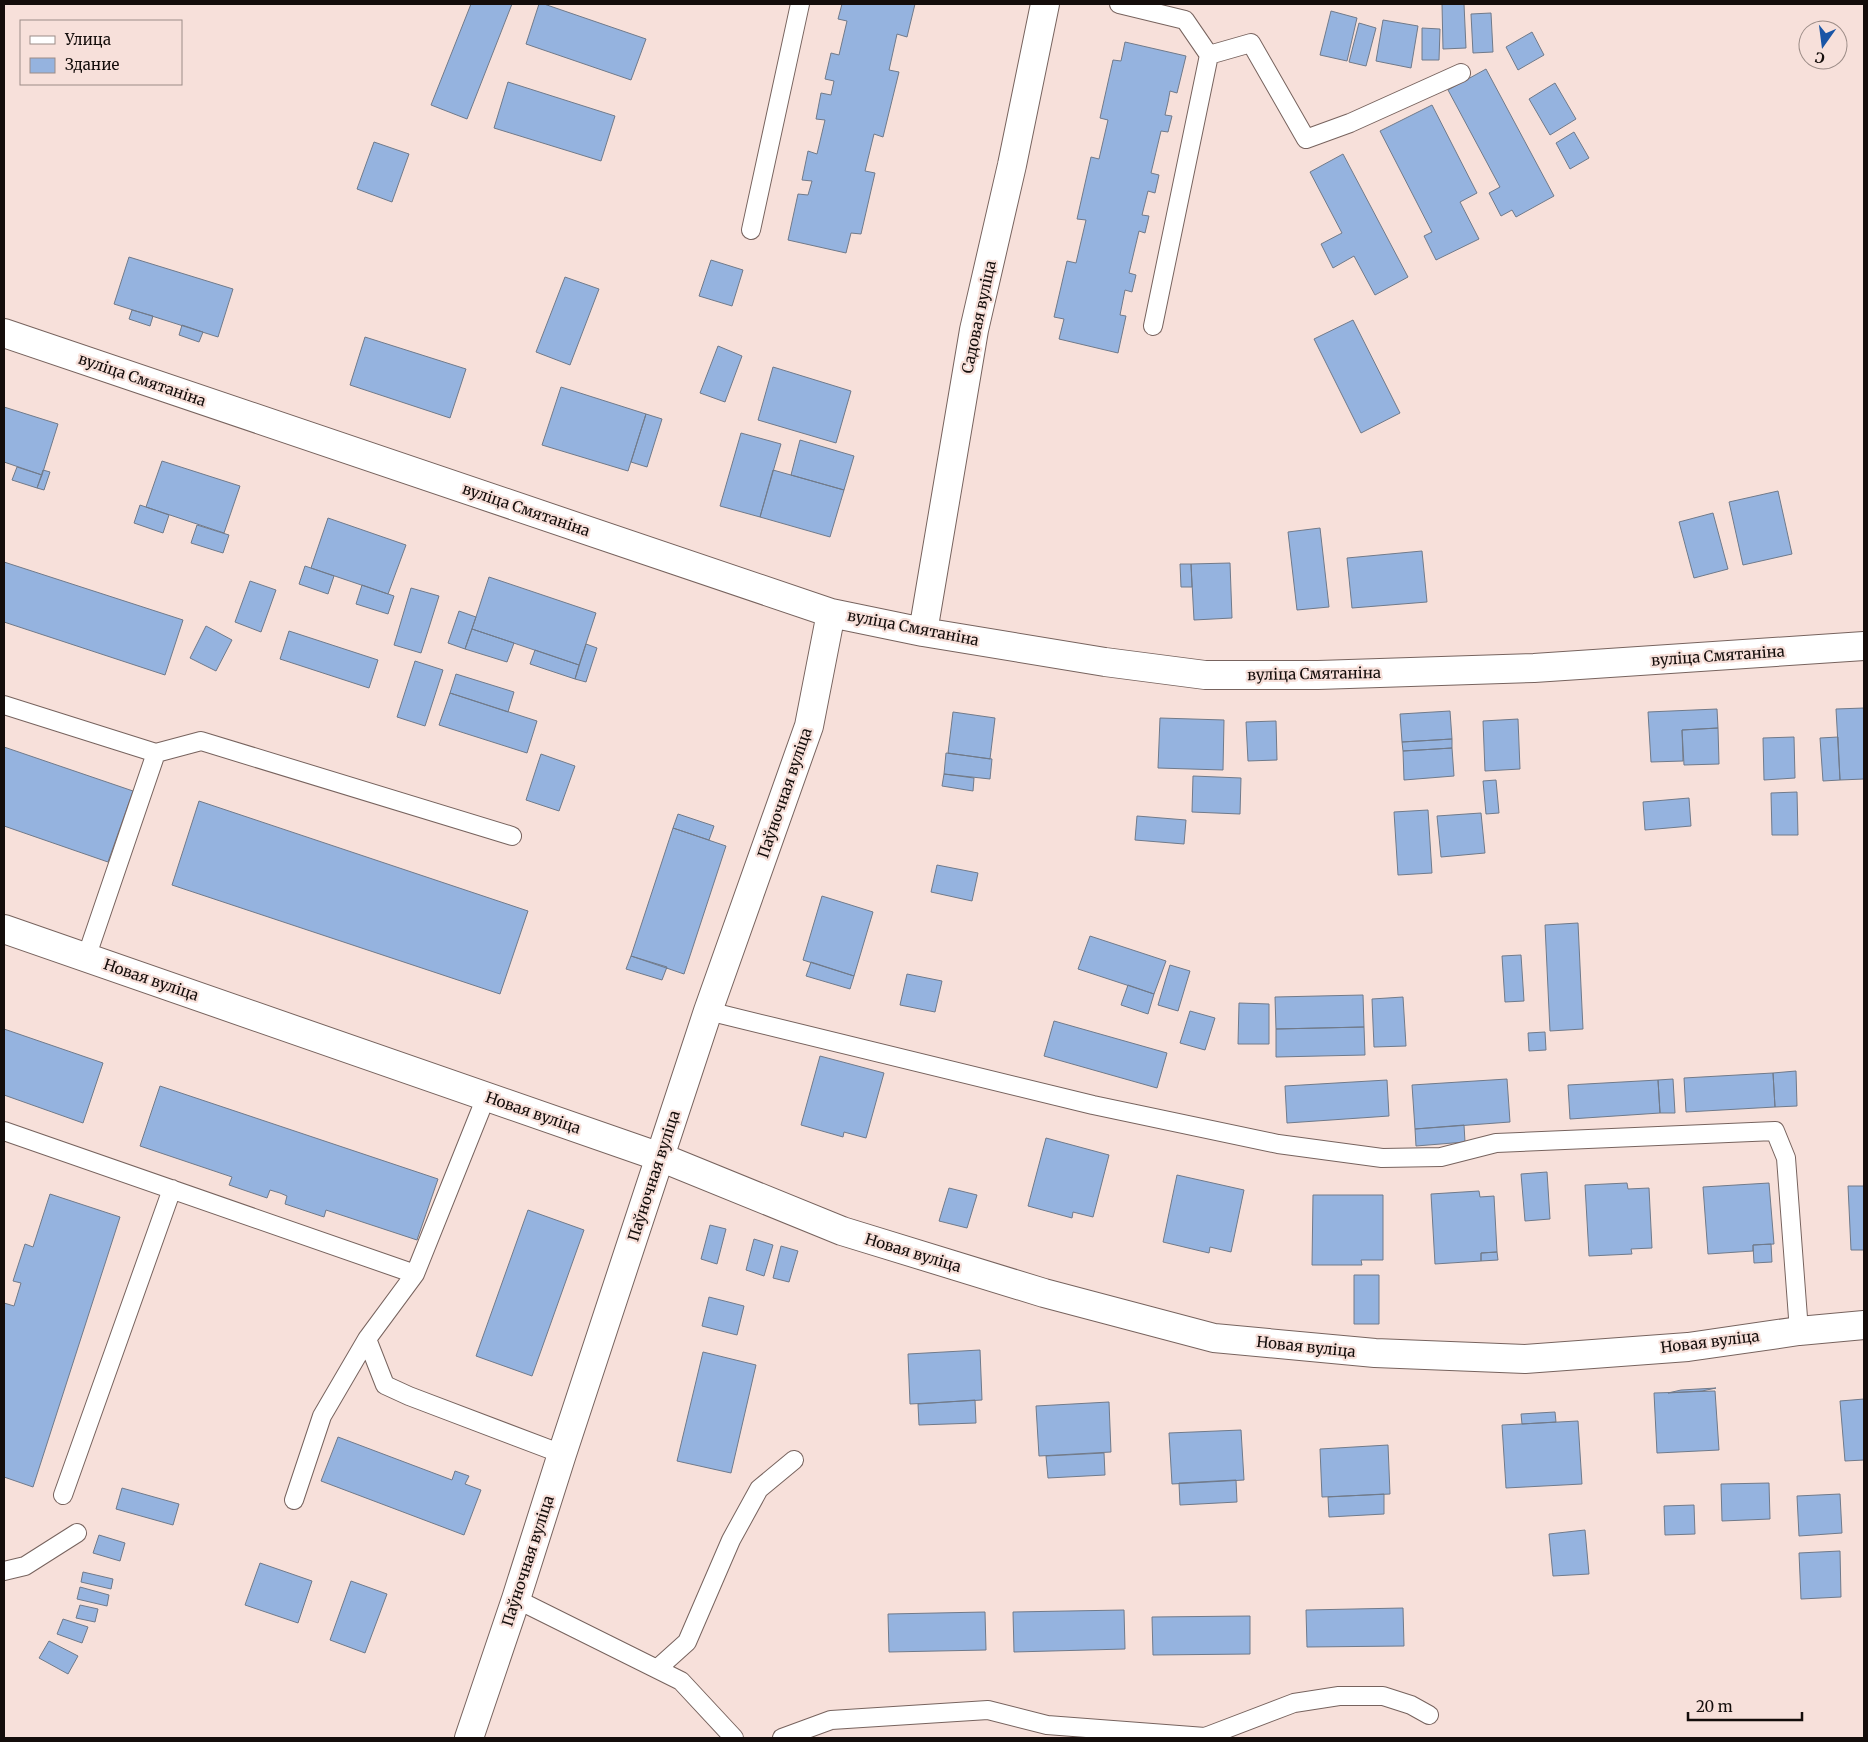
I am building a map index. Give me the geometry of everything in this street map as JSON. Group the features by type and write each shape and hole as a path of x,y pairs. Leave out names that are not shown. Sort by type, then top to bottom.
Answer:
{"street":[{"name":"Садовая вуліца","path":"923,632 974,330 1012,165 1045,4"},
{"name":"вуліца Смятаніна","path":"4,334 831,612 923,632 1105,662 1205,675 1318,675 1534,668 1864,646"},
{"name":"Паўночная вуліца","path":"469,1738 708,1011 809,726 831,612"},
{"name":"Новая вуліца","path":"4,929 660,1157 842,1231 1044,1293 1214,1338 1375,1353 1525,1359 1688,1347 1798,1331 1864,1325"}],"lane":[{"path":"751,230 800,4"},
{"path":"1118,4 1186,20 1209,55 1153,326"},
{"path":"1209,55 1251,43 1306,139 1350,123 1461,74"},
{"path":"4,705 156,753 201,741 512,836"},
{"path":"86,958 156,753"},
{"path":"708,1011 1093,1106 1278,1144 1382,1158 1441,1156 1496,1143 1775,1130 1786,1158 1798,1331"},
{"path":"294,1500 322,1416 368,1338 415,1274 486,1097"},
{"path":"4,1131 415,1274"},
{"path":"64,1495 172,1189"},
{"path":"368,1338 385,1385 562,1454"},
{"path":"657,1669 687,1642 731,1540 759,1489 794,1460"},
{"path":"4,1571 24,1566 77,1533"},
{"path":"516,1599 681,1681 734,1738"},
{"path":"782,1738 831,1720 988,1710 1047,1725 1205,1736 1294,1703 1339,1696 1383,1696 1411,1704 1429,1715"}],"building":[{"path":"471,4 512,4 467,119 431,105"},
{"path":"539,4 544,4 646,39 631,80 526,44"},
{"path":"842,4 915,4 907,37 897,34 889,70 899,72 883,137 874,134 865,171 875,173 861,234 851,233 846,253 788,240 798,194 808,195 812,181 802,180 808,151 817,154 825,120 816,119 821,93 831,95 834,81 825,79 831,53 839,55 847,21 838,19"},
{"path":"1442,4 1464,4 1466,48 1443,49"},
{"path":"1331,11 1357,18 1347,61 1320,55"},
{"path":"1491,13 1493,52 1473,53 1471,14"},
{"path":"1383,20 1418,26 1411,68 1376,61"},
{"path":"1359,23 1376,28 1366,66 1349,62"},
{"path":"1422,28 1440,29 1439,60 1422,60"},
{"path":"1532,32 1544,55 1518,70 1506,47"},
{"path":"1125,42 1186,56 1177,93 1170,91 1165,115 1172,116 1168,132 1161,131 1151,173 1159,175 1155,193 1148,191 1142,215 1149,216 1145,233 1139,231 1129,273 1136,275 1132,292 1125,290 1120,315 1126,316 1118,353 1059,339 1064,319 1054,317 1067,261 1076,263 1086,220 1077,219 1091,157 1099,159 1108,120 1100,118 1113,60 1121,61"},
{"path":"1486,69 1554,196 1516,217 1512,210 1501,216 1489,193 1500,187 1448,90"},
{"path":"508,82 615,116 601,161 494,128"},
{"path":"1555,83 1576,119 1550,135 1529,99"},
{"path":"1432,105 1477,193 1460,202 1479,239 1436,260 1424,236 1432,232 1380,131"},
{"path":"1574,132 1589,158 1570,169 1556,143"},
{"path":"374,142 409,154 392,202 357,189"},
{"path":"1343,154 1408,277 1375,295 1354,256 1333,268 1321,244 1342,233 1310,172"},
{"path":"129,257 233,289 218,337 114,304"},
{"path":"711,260 743,270 732,306 699,296"},
{"path":"565,277 599,289 570,365 536,352"},
{"path":"132,310 153,316 150,326 129,319"},
{"path":"1353,320 1400,413 1361,433 1314,339"},
{"path":"182,325 203,332 199,342 179,335"},
{"path":"365,337 466,369 450,418 350,385"},
{"path":"718,346 742,356 725,402 700,393"},
{"path":"773,367 851,391 836,443 758,420"},
{"path":"561,387 646,414 628,471 542,445"},
{"path":"4,407 58,424 42,475 4,462"},
{"path":"646,414 662,419 647,467 631,462"},
{"path":"741,433 781,444 760,517 720,506"},
{"path":"800,440 854,456 844,490 791,475"},
{"path":"162,461 240,486 224,533 146,507"},
{"path":"17,467 42,475 37,488 12,480"},
{"path":"43,470 50,472 44,490 37,488"},
{"path":"773,470 844,490 830,537 760,517"},
{"path":"1778,491 1792,554 1743,565 1729,502"},
{"path":"140,505 169,515 163,533 134,523"},
{"path":"1713,513 1728,569 1694,578 1679,522"},
{"path":"328,518 406,545 388,594 311,568"},
{"path":"197,525 229,535 223,553 191,543"},
{"path":"1320,528 1329,607 1297,610 1288,532"},
{"path":"1422,551 1427,602 1352,608 1347,558"},
{"path":"4,562 183,620 165,675 4,622"},
{"path":"1230,563 1232,618 1194,620 1191,564"},
{"path":"1180,564 1191,564 1192,587 1181,587"},
{"path":"305,566 334,576 328,594 299,584"},
{"path":"489,577 596,613 579,665 472,629"},
{"path":"250,581 276,590 261,632 235,622"},
{"path":"362,585 394,596 388,614 356,604"},
{"path":"411,588 439,596 421,653 394,645"},
{"path":"459,611 476,617 465,649 448,643"},
{"path":"206,626 232,640 216,671 190,658"},
{"path":"472,629 514,643 507,662 465,649"},
{"path":"289,631 378,660 369,688 280,659"},
{"path":"586,644 597,648 586,682 575,679"},
{"path":"535,650 579,665 575,679 530,664"},
{"path":"415,661 443,670 425,726 397,717"},
{"path":"456,674 514,692 508,712 450,693"},
{"path":"450,693 537,721 527,753 439,725"},
{"path":"1864,708 1864,779 1840,780 1836,709"},
{"path":"1717,709 1718,728 1682,730 1683,761 1651,762 1648,712"},
{"path":"1450,711 1452,739 1402,742 1400,714"},
{"path":"953,712 995,718 990,759 948,753"},
{"path":"1160,718 1224,720 1223,770 1158,768"},
{"path":"1518,719 1520,769 1485,771 1483,721"},
{"path":"1276,721 1277,760 1248,761 1246,722"},
{"path":"1718,728 1719,764 1684,765 1682,730"},
{"path":"1794,737 1795,778 1764,780 1763,738"},
{"path":"1838,737 1840,780 1823,781 1820,738"},
{"path":"1452,739 1452,748 1403,751 1402,742"},
{"path":"4,747 133,791 108,862 4,826"},
{"path":"1452,748 1454,776 1404,780 1403,751"},
{"path":"946,753 992,759 990,779 944,774"},
{"path":"541,754 575,766 559,811 526,800"},
{"path":"944,774 974,778 973,791 942,786"},
{"path":"1193,776 1241,778 1240,814 1192,812"},
{"path":"1496,780 1499,813 1486,814 1483,781"},
{"path":"1797,792 1798,835 1772,835 1771,793"},
{"path":"1689,798 1691,826 1645,830 1643,802"},
{"path":"199,801 528,911 500,994 172,885"},
{"path":"1428,810 1432,873 1398,875 1394,812"},
{"path":"1481,813 1485,853 1441,857 1437,816"},
{"path":"678,814 714,826 709,840 673,828"},
{"path":"1137,816 1186,820 1184,844 1135,840"},
{"path":"673,828 726,846 684,974 631,956"},
{"path":"937,865 978,873 972,901 931,892"},
{"path":"822,896 873,912 854,976 803,960"},
{"path":"1578,923 1583,1029 1550,1031 1545,925"},
{"path":"1090,936 1166,961 1154,994 1078,969"},
{"path":"1521,955 1524,1001 1505,1002 1502,956"},
{"path":"631,956 667,967 662,980 626,969"},
{"path":"811,962 854,976 850,989 806,976"},
{"path":"1170,965 1190,971 1178,1011 1158,1005"},
{"path":"907,974 942,981 935,1012 900,1005"},
{"path":"1128,985 1154,994 1148,1014 1121,1005"},
{"path":"1363,995 1364,1027 1276,1029 1275,997"},
{"path":"1403,997 1406,1046 1374,1047 1372,999"},
{"path":"1239,1003 1269,1004 1269,1044 1238,1044"},
{"path":"1190,1011 1215,1018 1205,1050 1180,1043"},
{"path":"1054,1021 1167,1053 1157,1088 1044,1056"},
{"path":"1364,1027 1365,1055 1276,1057 1276,1029"},
{"path":"4,1029 103,1063 83,1123 4,1095"},
{"path":"1545,1032 1546,1050 1529,1051 1528,1033"},
{"path":"820,1056 884,1073 866,1138 844,1132 843,1137 801,1125"},
{"path":"1796,1071 1797,1106 1775,1107 1773,1073"},
{"path":"1773,1073 1775,1107 1686,1112 1684,1078"},
{"path":"1507,1079 1510,1122 1415,1129 1412,1085"},
{"path":"1673,1079 1675,1113 1660,1113 1658,1080"},
{"path":"1387,1080 1389,1116 1287,1123 1285,1086"},
{"path":"1658,1080 1660,1113 1570,1119 1568,1085"},
{"path":"160,1086 438,1179 417,1240 326,1210 324,1217 285,1204 287,1196 270,1190 267,1198 229,1185 232,1177 140,1146"},
{"path":"1464,1125 1465,1142 1416,1146 1415,1129"},
{"path":"1046,1138 1109,1155 1093,1217 1073,1212 1072,1218 1028,1206"},
{"path":"1547,1172 1550,1219 1525,1221 1521,1174"},
{"path":"1177,1175 1244,1190 1231,1252 1210,1247 1209,1253 1163,1242"},
{"path":"1627,1183 1628,1189 1649,1188 1652,1248 1631,1249 1632,1254 1589,1256 1585,1185"},
{"path":"1769,1183 1774,1244 1753,1245 1753,1251 1708,1254 1703,1187"},
{"path":"1848,1186 1864,1186 1864,1250 1851,1250"},
{"path":"949,1188 977,1195 967,1228 939,1221"},
{"path":"1479,1191 1480,1197 1494,1196 1497,1252 1481,1253 1481,1261 1435,1264 1431,1194"},
{"path":"50,1194 120,1217 33,1487 4,1477 4,1303 14,1306 21,1283 13,1281 25,1244 33,1247"},
{"path":"1313,1195 1383,1195 1383,1260 1361,1260 1362,1265 1312,1265"},
{"path":"528,1210 584,1230 532,1376 476,1356"},
{"path":"710,1225 726,1229 717,1264 701,1259"},
{"path":"754,1239 773,1245 764,1276 746,1270"},
{"path":"1771,1244 1772,1262 1754,1263 1753,1245"},
{"path":"781,1246 798,1251 789,1282 773,1278"},
{"path":"1497,1252 1498,1260 1481,1261 1481,1253"},
{"path":"1354,1275 1379,1275 1379,1324 1354,1324"},
{"path":"709,1297 744,1306 737,1335 702,1326"},
{"path":"980,1350 982,1400 910,1404 908,1354"},
{"path":"703,1352 756,1365 731,1473 677,1461"},
{"path":"1716,1388 1702,1391 1668,1393 1681,1390"},
{"path":"1715,1391 1719,1450 1657,1453 1654,1393"},
{"path":"1864,1399 1864,1460 1845,1461 1840,1401"},
{"path":"975,1400 976,1423 919,1425 918,1404"},
{"path":"1109,1402 1111,1452 1039,1456 1036,1406"},
{"path":"1555,1412 1556,1422 1522,1424 1521,1414"},
{"path":"1578,1421 1582,1484 1506,1488 1502,1425"},
{"path":"1241,1430 1244,1480 1172,1484 1169,1433"},
{"path":"338,1437 452,1480 455,1471 469,1476 465,1484 481,1490 464,1535 321,1481"},
{"path":"1388,1445 1390,1494 1322,1497 1320,1449"},
{"path":"1104,1453 1105,1475 1048,1478 1046,1456"},
{"path":"1236,1480 1237,1502 1180,1505 1179,1483"},
{"path":"1769,1483 1770,1519 1722,1521 1721,1484"},
{"path":"122,1488 179,1504 173,1525 116,1509"},
{"path":"1384,1494 1384,1514 1329,1517 1328,1497"},
{"path":"1840,1494 1842,1533 1799,1536 1797,1496"},
{"path":"1694,1505 1695,1534 1665,1535 1664,1506"},
{"path":"1585,1530 1589,1574 1553,1576 1549,1534"},
{"path":"99,1535 125,1543 120,1561 93,1553"},
{"path":"1840,1551 1841,1597 1801,1599 1799,1553"},
{"path":"260,1563 312,1581 298,1623 245,1605"},
{"path":"83,1572 113,1579 111,1589 81,1582"},
{"path":"351,1581 387,1594 365,1653 330,1640"},
{"path":"80,1587 109,1595 107,1606 77,1599"},
{"path":"80,1605 98,1609 95,1622 76,1618"},
{"path":"1403,1608 1404,1646 1307,1647 1306,1610"},
{"path":"1124,1610 1125,1649 1014,1652 1013,1612"},
{"path":"985,1612 986,1650 889,1652 888,1614"},
{"path":"1250,1616 1250,1654 1153,1655 1152,1617"},
{"path":"63,1619 88,1627 82,1643 57,1634"},
{"path":"49,1641 78,1656 68,1674 39,1658"}]}
